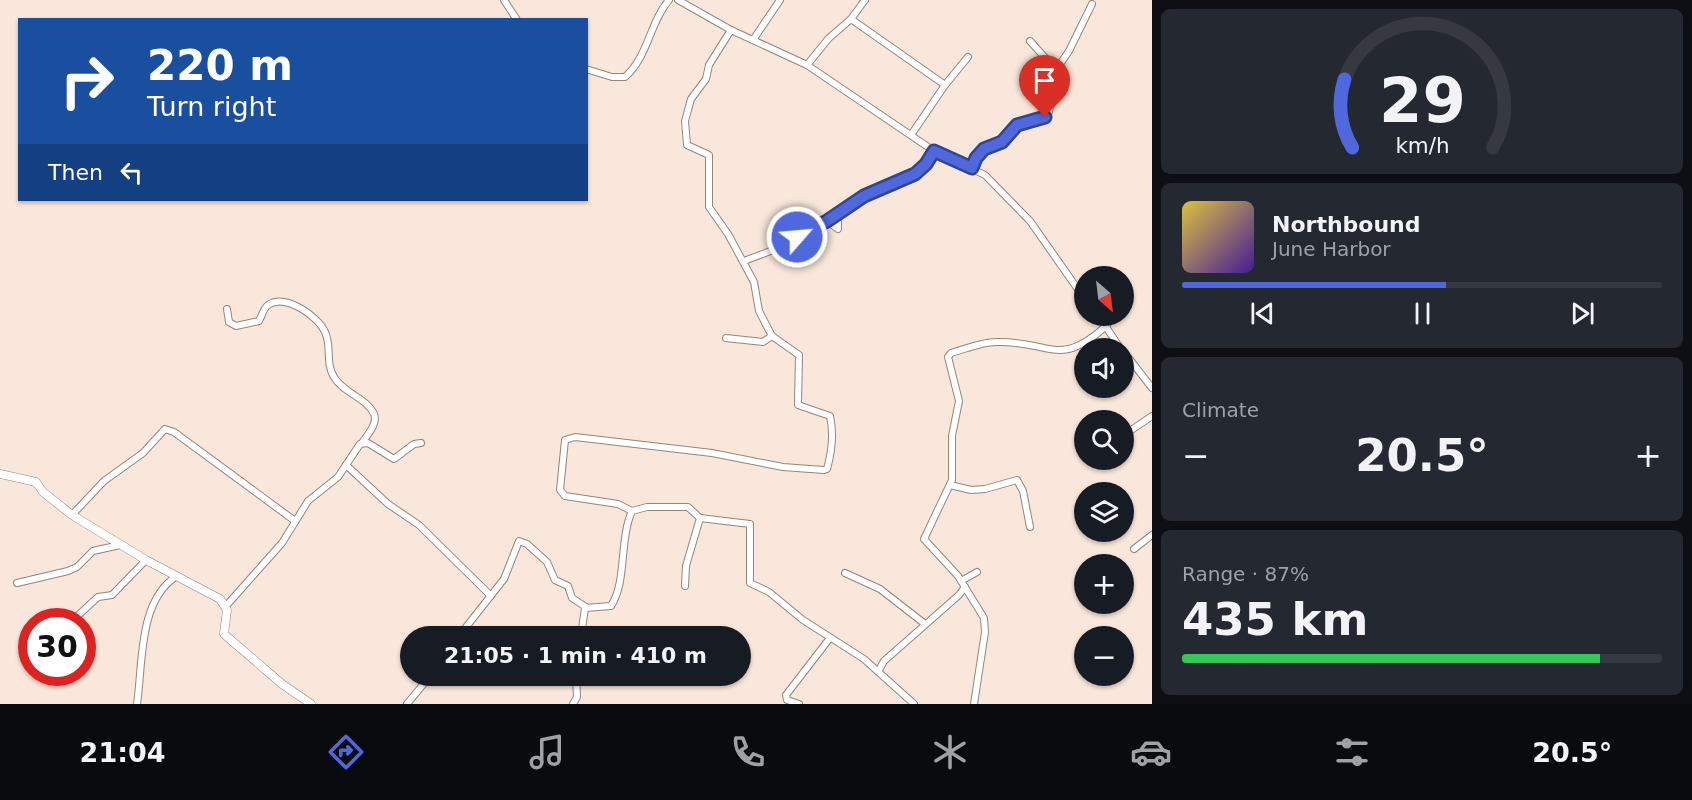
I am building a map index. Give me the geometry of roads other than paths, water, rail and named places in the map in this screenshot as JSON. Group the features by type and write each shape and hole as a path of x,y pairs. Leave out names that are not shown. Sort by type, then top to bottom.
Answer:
{"street":[{"path":"504,0 516,18"},
{"path":"588,70 625,77 635,66 662,9 669,0"},
{"path":"678,0 731,30 807,65 934,151 985,175 1030,221 1074,284"},
{"path":"807,65 829,38 851,19 865,0"},
{"path":"753,40 777,1"},
{"path":"972,168 976,158 984,149 1002,142 1017,125 1045,117 1050,106 1056,70 1070,51 1092,4"},
{"path":"851,19 945,85"},
{"path":"731,30 709,65 706,79 691,99 685,121 687,145 690,148 707,152 709,155 709,207 744,261 754,282 759,311 772,336 799,355 798,405 830,416 832,446 827,469 783,467 722,455 585,438 565,440 560,490 565,496 618,504 632,511 647,507 688,507 700,518 750,524 750,584 769,592 830,638 854,651 879,670 914,704"},
{"path":"1030,41 1056,70"},
{"path":"910,135 968,57"},
{"path":"744,261 773,250 827,221 864,196 915,174 926,164 934,151"},
{"path":"827,221 838,229 838,214"},
{"path":"226,309 230,322 236,326 259,321 266,307 275,303 293,305 317,319 326,335 334,379 369,407 375,416 375,423 338,477 308,501 282,543 225,606 224,634 282,684 311,704"},
{"path":"974,704 985,632 984,618 963,584 924,540 950,485 953,471 952,436 959,401 948,360 951,353 994,341 1028,344 1055,352 1068,351 1092,339 1106,326"},
{"path":"726,338 763,342 772,336"},
{"path":"1134,365 1152,388"},
{"path":"1134,428 1152,416"},
{"path":"72,515 104,481 143,453 165,429 174,432 230,475 245,482 295,522"},
{"path":"362,443 368,443 394,459 414,444 421,443"},
{"path":"346,465 388,504 419,525 491,596"},
{"path":"0,474 36,482 43,492 72,515 146,560 213,594 225,606"},
{"path":"950,485 971,490 985,489 1017,480 1023,490 1030,527"},
{"path":"467,626 504,579 518,543 523,542 548,563 555,580 568,586 572,598 586,607 611,606 617,598 624,538 632,511"},
{"path":"685,586 686,566 700,518"},
{"path":"1134,549 1152,535"},
{"path":"17,583 68,571 77,567 93,551 120,545"},
{"path":"86,608 98,597 111,596 146,560"},
{"path":"879,670 884,661 959,595 963,584 977,572"},
{"path":"845,573 880,589 925,624"},
{"path":"136,704 151,612 163,586 177,576"},
{"path":"583,626 586,607"},
{"path":"799,704 787,700 786,694 830,638"},
{"path":"407,704 422,686"},
{"path":"573,704 577,697 576,686"}]}
